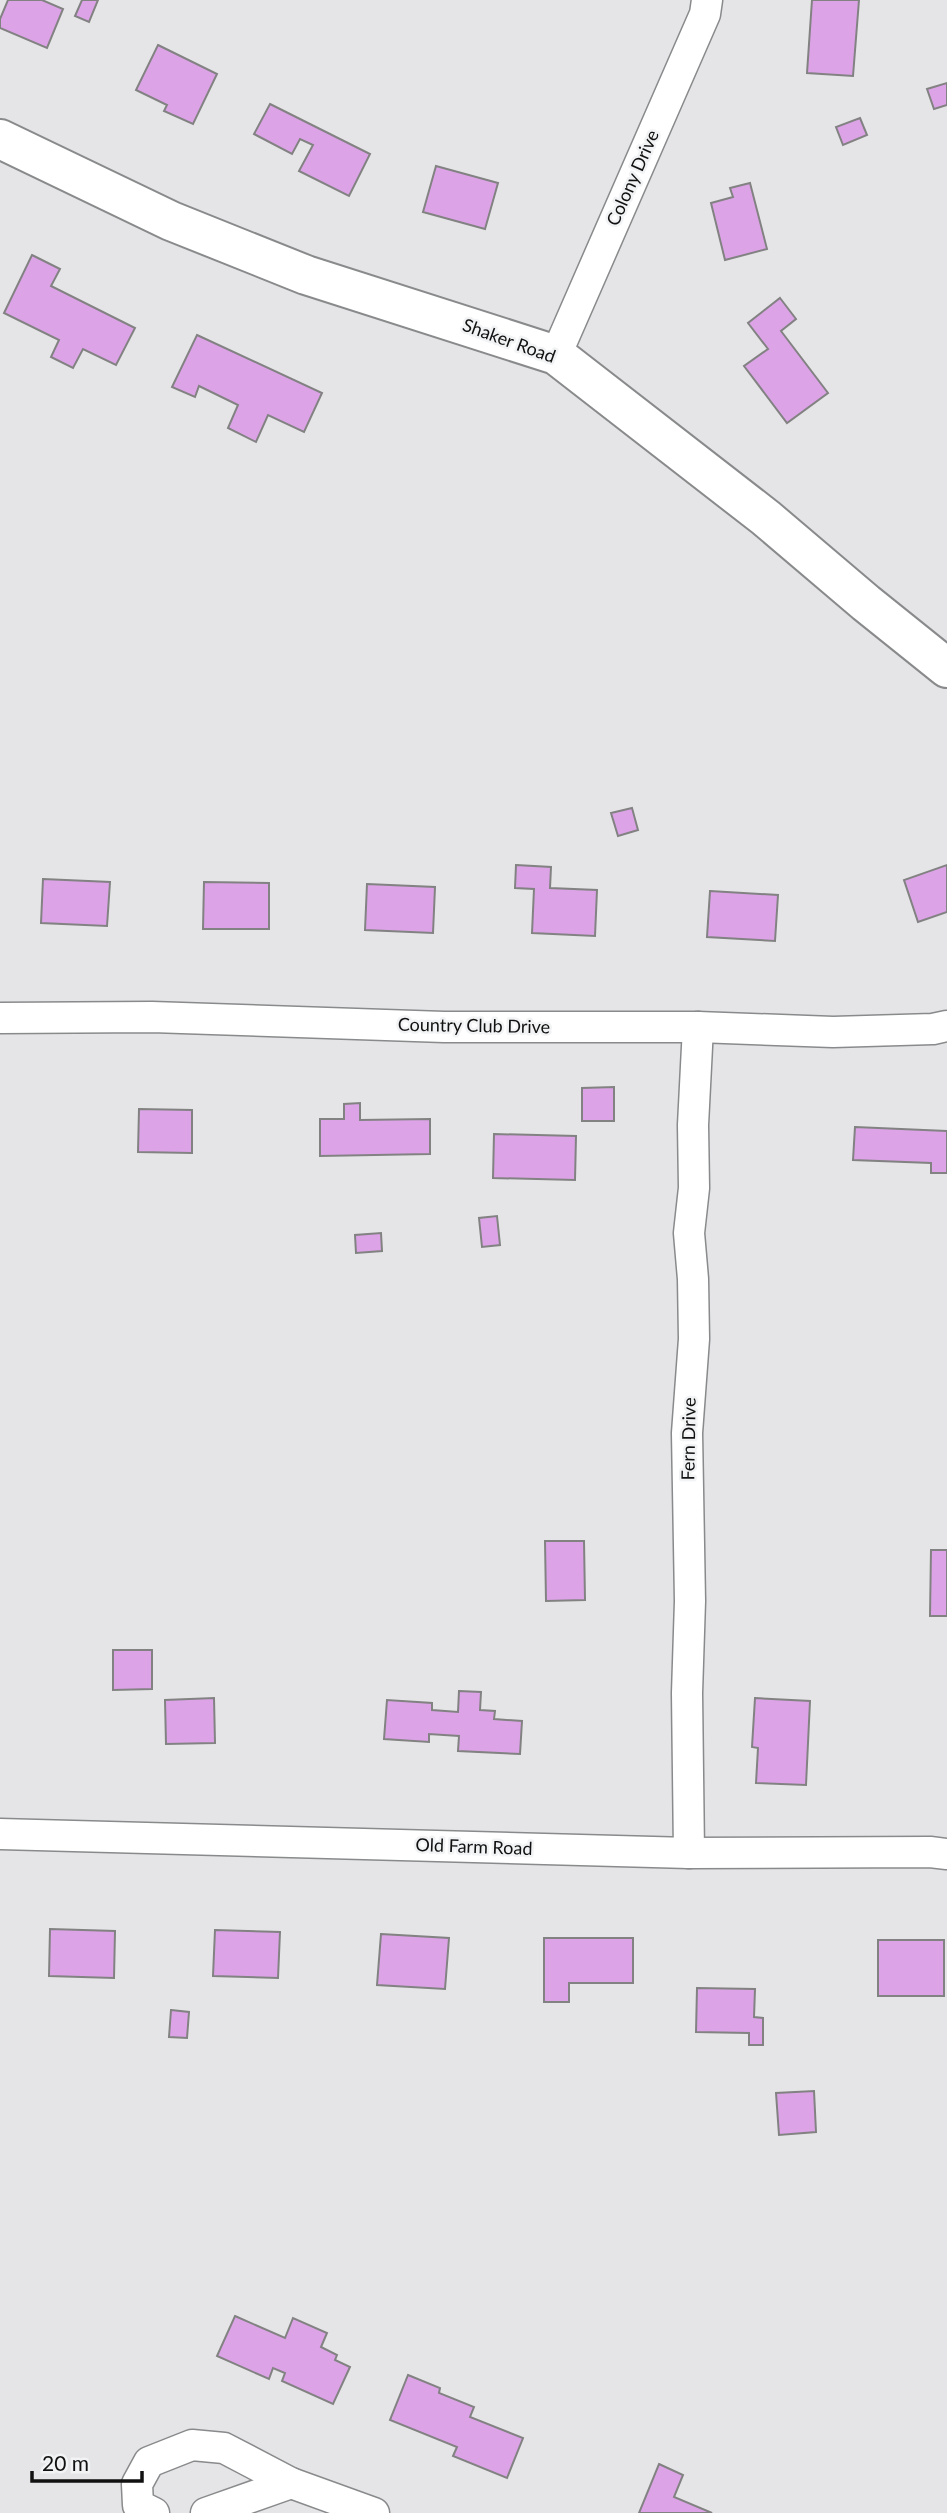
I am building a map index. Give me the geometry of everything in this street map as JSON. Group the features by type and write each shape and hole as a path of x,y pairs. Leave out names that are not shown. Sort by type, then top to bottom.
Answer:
{"street":[{"name":"Colony Drive","path":"556,355 705,14 707,0"},
{"name":"Shaker Road","path":"0,139 172,221 306,275 556,355 766,518 947,668"},
{"name":"Country Club Drive","path":"0,1018 152,1017 444,1027 698,1027 833,1032 933,1029 947,1026"},
{"name":"Fern Drive","path":"689,1853 687,1693 690,1601 687,1433 694,1339 694,1279 689,1233 694,1188 693,1125 698,1027"},
{"name":"Old Farm Road","path":"0,1834 689,1853 947,1854"},
{"path":"154,2513 138,2505 137,2484 149,2462 192,2445 224,2448 291,2483 374,2513"},
{"path":"206,2513 291,2483"}],"building":[{"path":"8,0 42,0 63,9 47,48 0,28 0,19"},
{"path":"82,0 98,0 89,22 75,16"},
{"path":"812,0 859,0 853,76 807,73"},
{"path":"158,45 217,74 193,124 164,111 167,105 136,90"},
{"path":"947,83 947,105 934,109 927,89"},
{"path":"270,104 370,154 349,196 299,171 313,145 300,139 292,154 254,134"},
{"path":"860,118 867,135 843,145 836,127"},
{"path":"436,166 498,183 485,229 423,212"},
{"path":"750,183 767,249 725,260 711,203 733,197 730,188"},
{"path":"32,255 60,269 51,286 135,328 116,365 83,349 73,368 51,357 59,340 4,313"},
{"path":"780,298 796,319 781,331 828,393 787,423 744,366 768,349 748,323"},
{"path":"197,335 322,393 304,432 268,415 256,442 228,428 238,405 199,386 195,397 172,387"},
{"path":"632,808 638,830 618,836 611,813"},
{"path":"516,865 551,867 550,888 597,890 595,936 532,933 534,889 515,888"},
{"path":"947,865 947,912 918,922 904,880"},
{"path":"43,879 110,882 107,926 41,923"},
{"path":"204,882 269,883 269,929 203,929"},
{"path":"367,884 435,887 433,933 365,930"},
{"path":"710,891 778,895 775,941 707,937"},
{"path":"614,1087 614,1121 582,1121 582,1088"},
{"path":"360,1103 360,1120 430,1119 430,1154 320,1156 320,1119 344,1119 344,1104"},
{"path":"139,1109 192,1110 192,1153 138,1152"},
{"path":"855,1127 947,1131 947,1173 931,1173 931,1163 853,1160"},
{"path":"494,1134 576,1136 575,1180 493,1178"},
{"path":"497,1216 500,1245 482,1247 479,1218"},
{"path":"381,1233 382,1251 356,1253 355,1235"},
{"path":"545,1541 584,1541 585,1600 546,1601"},
{"path":"931,1550 947,1550 947,1616 930,1616"},
{"path":"113,1650 152,1650 152,1689 113,1690"},
{"path":"459,1691 481,1692 480,1710 495,1711 494,1719 522,1721 520,1754 458,1751 459,1736 429,1734 429,1742 384,1739 387,1700 432,1703 432,1710 458,1712"},
{"path":"214,1698 215,1743 166,1744 165,1700"},
{"path":"755,1698 810,1701 806,1785 756,1783 758,1748 752,1747"},
{"path":"50,1929 115,1931 114,1978 49,1976"},
{"path":"215,1930 280,1932 278,1978 213,1976"},
{"path":"381,1934 449,1938 445,1989 377,1985"},
{"path":"544,1938 633,1938 633,1983 569,1983 569,2002 544,2002"},
{"path":"878,1940 944,1940 944,1996 878,1996"},
{"path":"697,1988 755,1989 754,2017 763,2018 763,2045 749,2045 749,2033 696,2032"},
{"path":"171,2010 189,2012 187,2038 169,2037"},
{"path":"814,2091 816,2132 779,2135 776,2093"},
{"path":"235,2316 285,2338 293,2318 327,2333 321,2347 337,2355 335,2360 350,2367 333,2404 282,2381 285,2373 273,2368 269,2379 217,2356"},
{"path":"408,2375 440,2388 439,2393 474,2407 470,2417 523,2438 507,2478 453,2456 457,2447 390,2420"},
{"path":"659,2464 683,2475 674,2497 712,2513 639,2513"}]}
